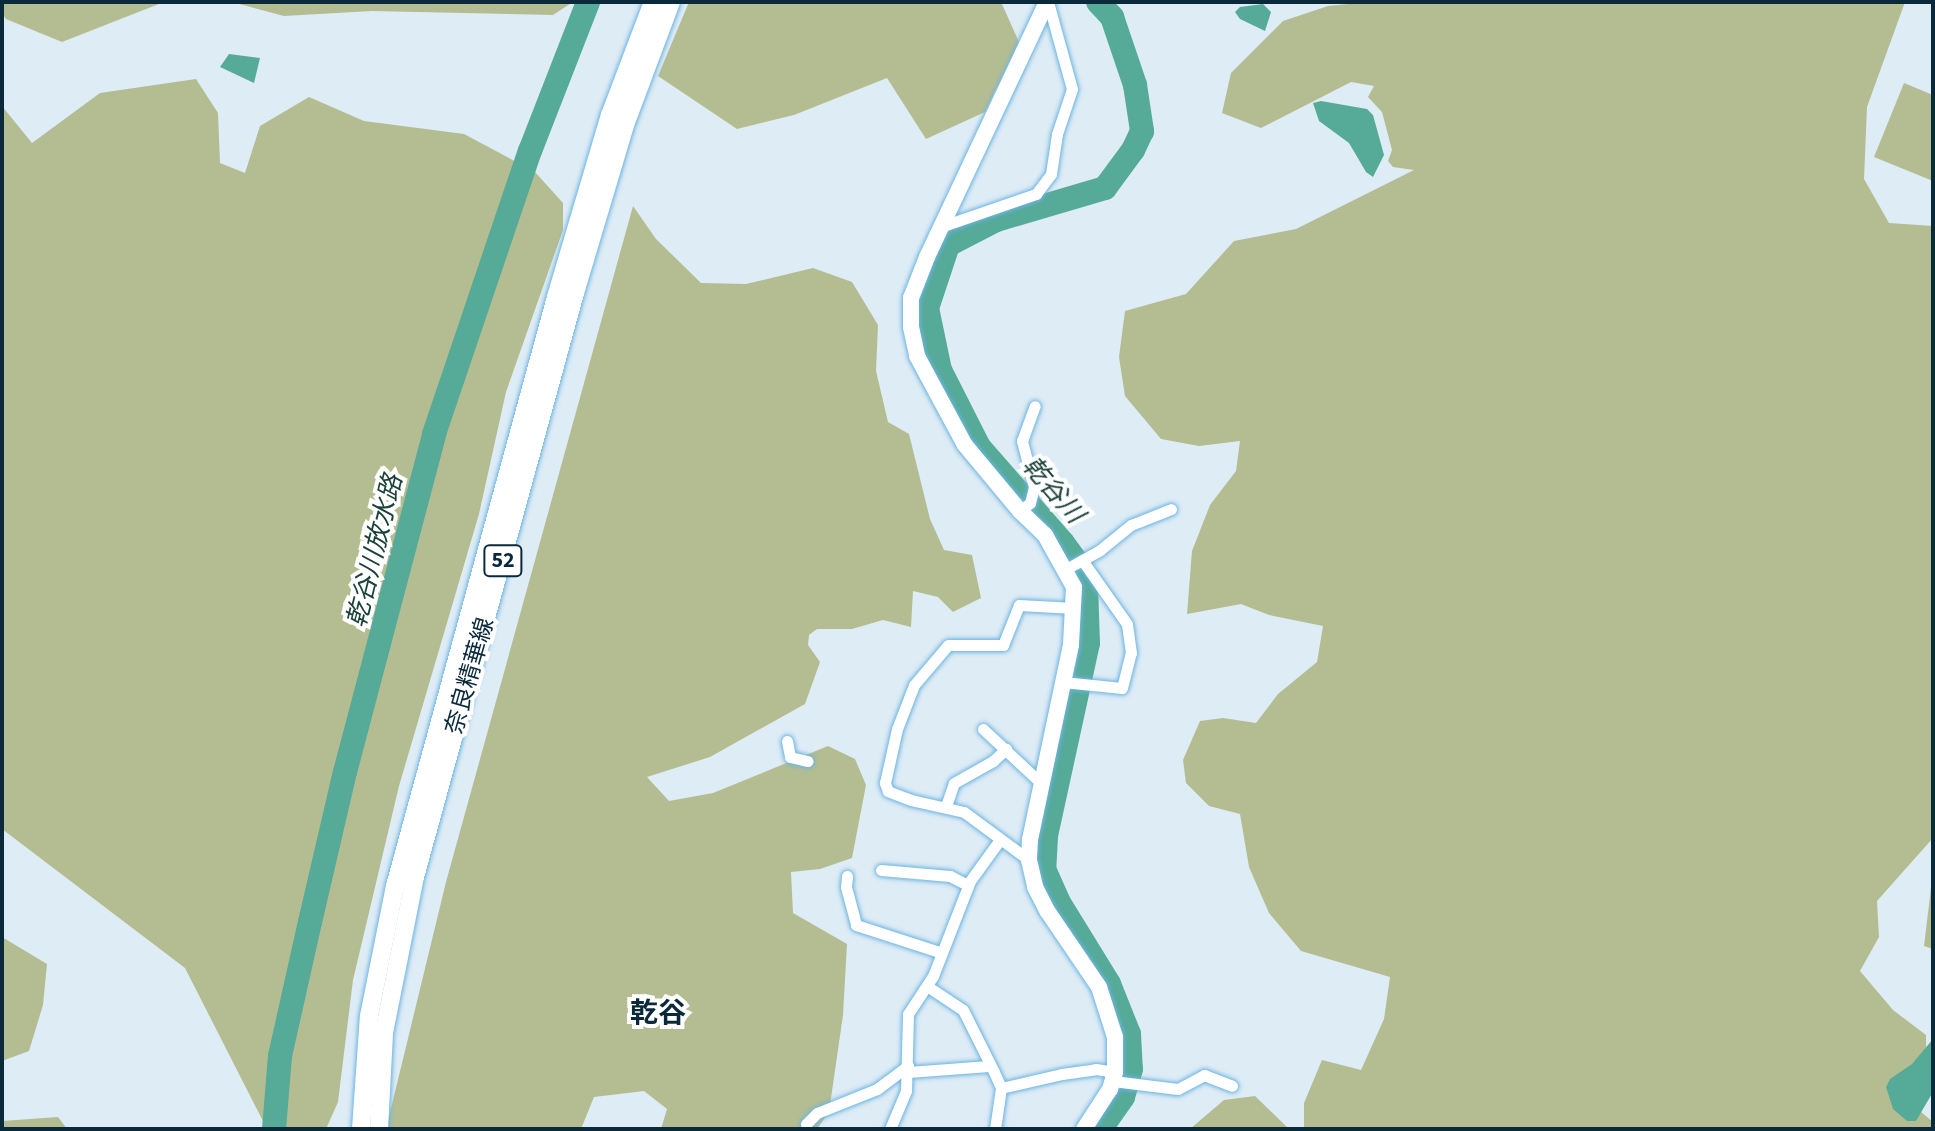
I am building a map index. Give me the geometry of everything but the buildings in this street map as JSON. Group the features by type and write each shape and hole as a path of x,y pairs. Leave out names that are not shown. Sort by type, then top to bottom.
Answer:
{"main road":[{"name":"奈良精華線","path":"361,1129 369,1016 402,859 560,282 610,115 653,2"},
{"name":"奈良精華線","path":"379,1129 384,1033 415,877 575,293 625,125 671,2"}],"street":[{"path":"1047,2 940,227 911,298 911,327 917,356 965,445 1025,507 1045,535 1127,624 1131,653 1122,688 1072,684"},
{"path":"940,227 1036,194 1051,174 1057,134 1072,89 1047,2"},
{"path":"1025,507 1034,487 1022,441 1035,406"},
{"path":"1074,565 1131,525 1171,509"},
{"path":"1074,565 1072,684 1043,785 1029,860 1035,887 1048,912 1099,987 1115,1037 1120,1080 1084,1129"},
{"path":"1029,860 999,841 964,812 911,800 885,787 897,729 914,685 951,643 1003,645 1019,605 1074,608"},
{"path":"983,729 1043,785"},
{"path":"787,741 790,757 808,761"},
{"path":"946,806 954,783 993,761 1006,749"},
{"path":"890,1129 904,1102 908,1069 908,1014 927,986 968,885 999,841"},
{"path":"881,870 950,876 968,885"},
{"path":"847,876 846,887 856,925 942,953"},
{"path":"927,986 963,1010 1001,1088 995,1129"},
{"path":"806,1124 817,1113 877,1089 908,1069 989,1066"},
{"path":"1001,1088 1096,1069 1120,1080 1178,1089 1204,1075 1232,1086"}],"shaded area":[{"path":"2,2 164,2 62,42 6,19 2,13"},
{"path":"232,2 573,2 553,15 372,11 284,16"},
{"path":"689,2 1001,2 1019,42 985,112 926,139 887,78 794,115 737,129 658,76"},
{"path":"1369,2 1905,2 1867,107 1864,179 1889,223 1933,226 1933,838 1877,901 1879,937 1860,971 1893,1010 1926,1035 1926,1063 1902,1096 1933,1122 1933,1129 1304,1129 1304,1103 1322,1060 1361,1070 1384,1019 1390,977 1301,951 1269,913 1249,867 1240,814 1209,806 1186,783 1183,760 1200,721 1223,718 1256,723 1278,694 1317,662 1323,626 1269,615 1241,604 1187,614 1192,551 1210,505 1236,471 1240,441 1199,446 1161,439 1125,396 1119,357 1125,311 1186,294 1234,241 1296,229 1414,170 1393,167 1388,161 1392,150 1382,112 1368,97 1374,86 1351,82 1261,128 1222,113 1231,73 1283,21 1328,6"},
{"path":"1263,4 1271,12 1265,31 1240,19 1235,12 1240,7"},
{"path":"229,54 260,58 254,83 220,67"},
{"path":"196,79 218,113 220,163 245,173 260,126 309,97 364,121 464,134 535,172 563,203 563,230 506,392 479,514 399,786 353,980 338,1102 326,1129 267,1129 185,968 2,829 2,106 32,143 100,93"},
{"path":"1904,83 1933,95 1933,181 1874,157"},
{"path":"1321,101 1367,109 1373,115 1384,155 1373,177 1366,172 1349,143 1319,121 1313,103"},
{"path":"633,206 656,239 701,283 746,284 813,268 852,282 878,325 876,371 888,422 909,434 930,519 944,550 972,555 981,598 953,612 938,597 913,591 911,627 883,620 852,629 817,629 809,635 808,645 820,662 805,704 710,757 647,777 669,801 713,793 828,746 855,759 866,785 852,858 820,869 791,872 793,913 847,944 843,1015 829,1112 817,1129 661,1129 667,1109 644,1091 594,1097 581,1129 386,1129 446,882"},
{"path":"1933,871 1933,949 1924,946"},
{"path":"2,937 47,964 43,1005 29,1051 2,1061"},
{"path":"1933,1039 1933,1092 1916,1121 1907,1121 1893,1109 1886,1087 1890,1079 1912,1064"},
{"path":"1255,1096 1289,1129 1190,1129 1224,1100"},
{"path":"58,1117 67,1129 2,1129 2,1121"}],"waterway":[{"name":"乾谷川放水路","path":"274,1129 280,1056 310,922 345,772 434,434 530,151 588,2"},
{"name":"乾谷川","path":"1098,2 1112,17 1135,85 1142,131 1133,150 1105,188 996,220 948,245 927,308 940,370 979,447 1063,543 1077,562 1086,584 1088,643 1046,836 1044,869 1058,901 1109,984 1129,1034 1131,1069 1123,1097 1101,1129"}],"district":[{"name":"乾谷","path":"658,1013"}]}
